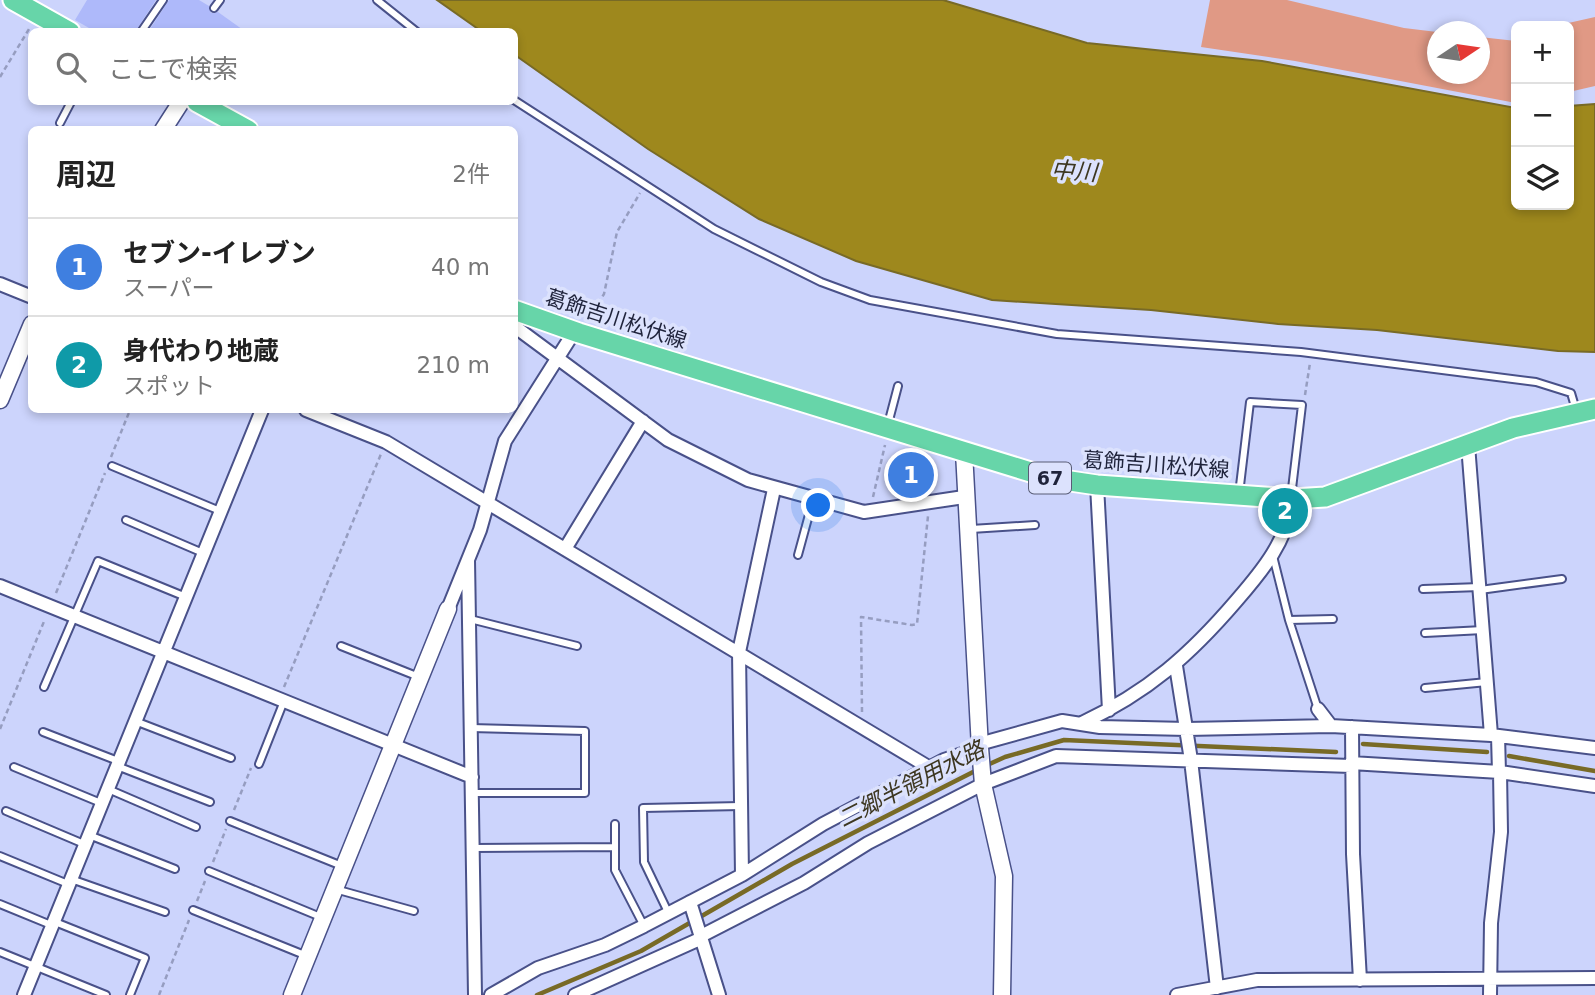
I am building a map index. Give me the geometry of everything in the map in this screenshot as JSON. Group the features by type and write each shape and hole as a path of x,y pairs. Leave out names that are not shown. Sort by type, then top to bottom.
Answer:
{"main road":[{"path":"13,0 63,28"},
{"path":"202,105 238,126"},
{"name":"葛飾吉川松伏線","path":"518,311 1050,478 1097,485 1292,499 1343,493 1525,424 1586,410"}],"street":[{"path":"166,126 179,105"},
{"path":"0,284 28,296"},
{"path":"518,329 668,440 748,480 813,500 870,512 964,497"},
{"path":"292,995 468,560 488,503 505,441 577,332"},
{"path":"0,400 28,334"},
{"path":"24,995 261,413"},
{"path":"314,413 386,442 930,768"},
{"path":"565,549 643,421"},
{"path":"1468,445 1487,682 1499,772 1501,832 1492,912 1490,995"},
{"path":"964,452 964,497 983,784 1004,876 1002,995"},
{"path":"1097,485 1109,710"},
{"path":"742,875 738,652 774,489"},
{"path":"1082,723 1109,710 1176,666 1199,645 1273,556 1289,520 1292,499"},
{"path":"468,560 475,995"},
{"path":"0,586 472,777"},
{"path":"1176,666 1191,760 1217,988"},
{"path":"1318,709 1331,726"},
{"path":"491,995 538,968 605,946 691,902 742,875 823,824 962,752 1048,723 1187,729 1331,726 1495,735 1595,748"},
{"path":"1352,727 1351,764 1360,980"},
{"path":"575,995 616,979 804,883 868,844 983,784 1063,754 1499,772 1595,786"},
{"path":"691,902 719,995"},
{"path":"1177,995 1217,988 1360,980 1595,978"}],"lane":[{"path":"144,28 163,0"},
{"path":"214,8 220,0"},
{"path":"377,0 412,28"},
{"path":"518,103 714,229 821,282 880,303 1057,334 1311,353 1536,382 1571,393 1586,410"},
{"path":"60,123 69,105"},
{"path":"888,428 898,386"},
{"path":"1239,494 1250,402 1302,404 1292,499"},
{"path":"111,463 220,511"},
{"path":"798,555 813,500"},
{"path":"126,520 204,552"},
{"path":"966,529 1035,526"},
{"path":"1273,556 1289,620 1318,709"},
{"path":"44,687 98,561 186,597"},
{"path":"1423,589 1480,588 1562,579"},
{"path":"470,619 577,646"},
{"path":"1289,620 1333,619"},
{"path":"1425,633 1483,630"},
{"path":"341,646 421,678"},
{"path":"1425,688 1487,682"},
{"path":"259,764 284,701"},
{"path":"135,721 231,758"},
{"path":"471,728 585,731 584,793 472,793"},
{"path":"43,732 210,802"},
{"path":"14,767 102,803"},
{"path":"107,789 197,827"},
{"path":"668,912 644,862 643,808 741,806"},
{"path":"6,811 175,869"},
{"path":"230,821 344,866"},
{"path":"615,824 615,870 644,926"},
{"path":"472,848 615,847"},
{"path":"0,856 165,912"},
{"path":"209,871 323,918"},
{"path":"335,889 414,911"},
{"path":"0,904 145,958 130,995"},
{"path":"193,910 307,956"},
{"path":"0,952 106,995"}],"path":[{"path":"30,28 39,14"},
{"path":"0,78 28,32"},
{"path":"577,332 604,294 617,232 645,184"},
{"path":"1302,404 1311,353"},
{"path":"111,463 129,413"},
{"path":"870,512 888,428"},
{"path":"0,729 105,472"},
{"path":"858,725 862,719 861,617 917,624 929,502"}],"shaded area":[{"path":"1210,0 1287,0 1404,28 1427,31 1427,84 1490,84 1490,38 1511,40 1511,102 1295,61 1201,47"},
{"path":"1595,17 1595,86 1574,91 1574,84 1574,22"}],"water":[{"name":"中川","path":"437,0 943,0 1087,43 1262,61 1511,107 1511,210 1574,210 1574,106 1595,104 1595,352 1558,351 1377,330 1278,324 1151,310 992,300 856,261 759,219 648,149 518,57 518,28 477,28"}],"building":[{"path":"87,0 156,0 138,28 89,28 75,20"},
{"path":"169,0 199,0 209,6 211,13 218,12 240,28 151,28"}],"waterway":[{"name":"二郷半領用水路","path":"985,766 1005,757 1064,740 1336,752"},
{"name":"二郷半領用水路","path":"1363,744 1487,752"},
{"name":"二郷半領用水路","path":"1509,756 1595,771"},
{"name":"二郷半領用水路","path":"537,995 641,951 792,864 977,770"}],"place":[{"name":"セブン-イレブン","path":"911,475"},
{"name":"身代わり地蔵","path":"1285,511"}]}
